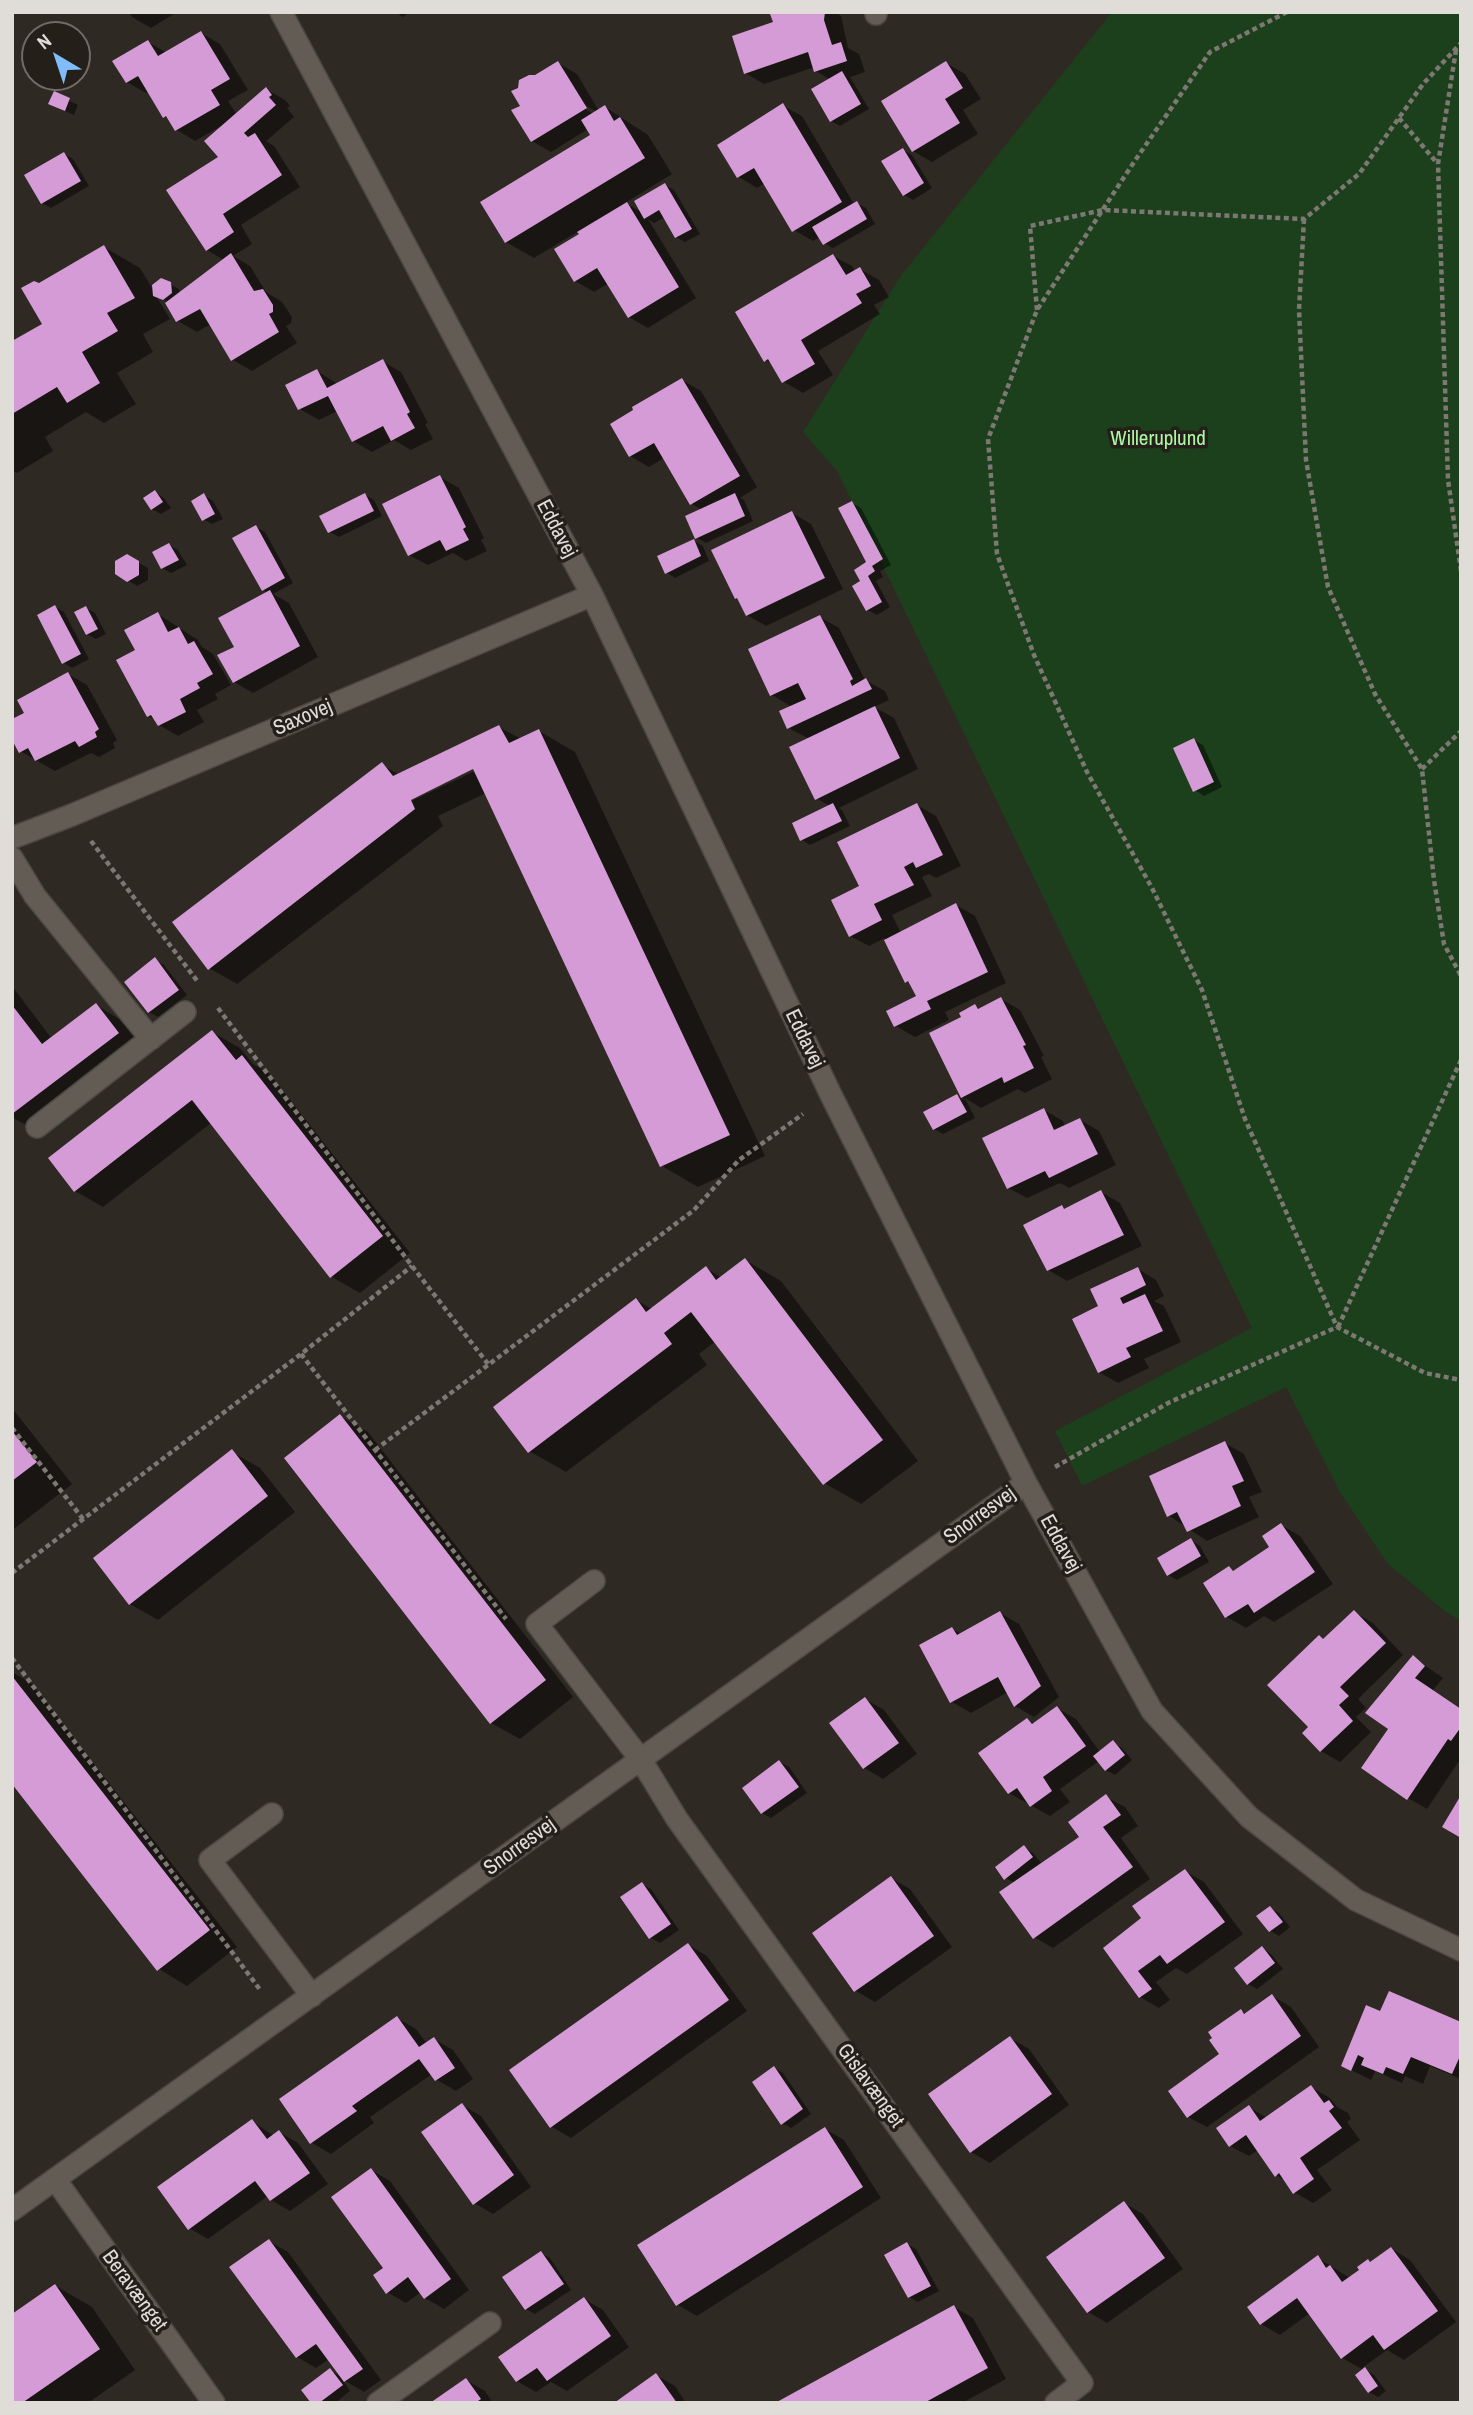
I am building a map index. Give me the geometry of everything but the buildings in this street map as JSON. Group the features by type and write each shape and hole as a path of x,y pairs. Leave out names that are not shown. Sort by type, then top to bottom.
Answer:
{"street":[{"name":"Eddavej","path":"281,12 592,595 831,1095 1026,1483 1152,1711 1249,1817 1356,1900 1461,1950"},
{"name":"Saxovej","path":"12,838 72,816 592,595"},
{"path":"12,858 35,896 151,1039"},
{"path":"37,1127 185,1012"},
{"name":"Snorresvej","path":"12,2210 1026,1483"},
{"path":"594,1581 537,1624 641,1760"},
{"name":"Gislavænget","path":"641,1760 677,1819 1082,2383 1056,2403"},
{"path":"272,1814 211,1860 312,1996"},
{"name":"Beravænget","path":"55,2179 214,2403"},
{"path":"378,2403 490,2323"}],"path":[{"path":"1287,12 1210,52 1037,310 988,439 997,554 1034,655 1087,772 1153,888 1202,990 1245,1119 1337,1327 1425,1373 1461,1380"},
{"path":"1037,310 1030,226 1103,210 1304,219 1359,174 1423,84 1459,46"},
{"path":"1459,46 1438,164 1448,480 1461,571"},
{"path":"1399,118 1438,164"},
{"path":"1304,219 1299,310 1306,460 1328,587 1375,694 1422,769 1444,944 1461,976"},
{"path":"1422,769 1461,731"},
{"path":"72,816 200,984"},
{"path":"216,1006 488,1364"},
{"path":"1026,1483 1170,1402 1337,1327 1461,1060"},
{"path":"375,1450 694,1210 739,1160 831,1095"},
{"path":"12,1573 301,1354 412,1266"},
{"path":"301,1354 508,1622"},
{"path":"12,1428 83,1519"},
{"path":"12,1658 281,2017"}],"green space":[{"name":"Willeruplund","path":"1112,12 1461,12 1461,1621 1446,1612 1388,1564 1340,1492 1286,1387 1082,1486 1055,1431 1252,1328 837,471 803,432 900,277"}]}
